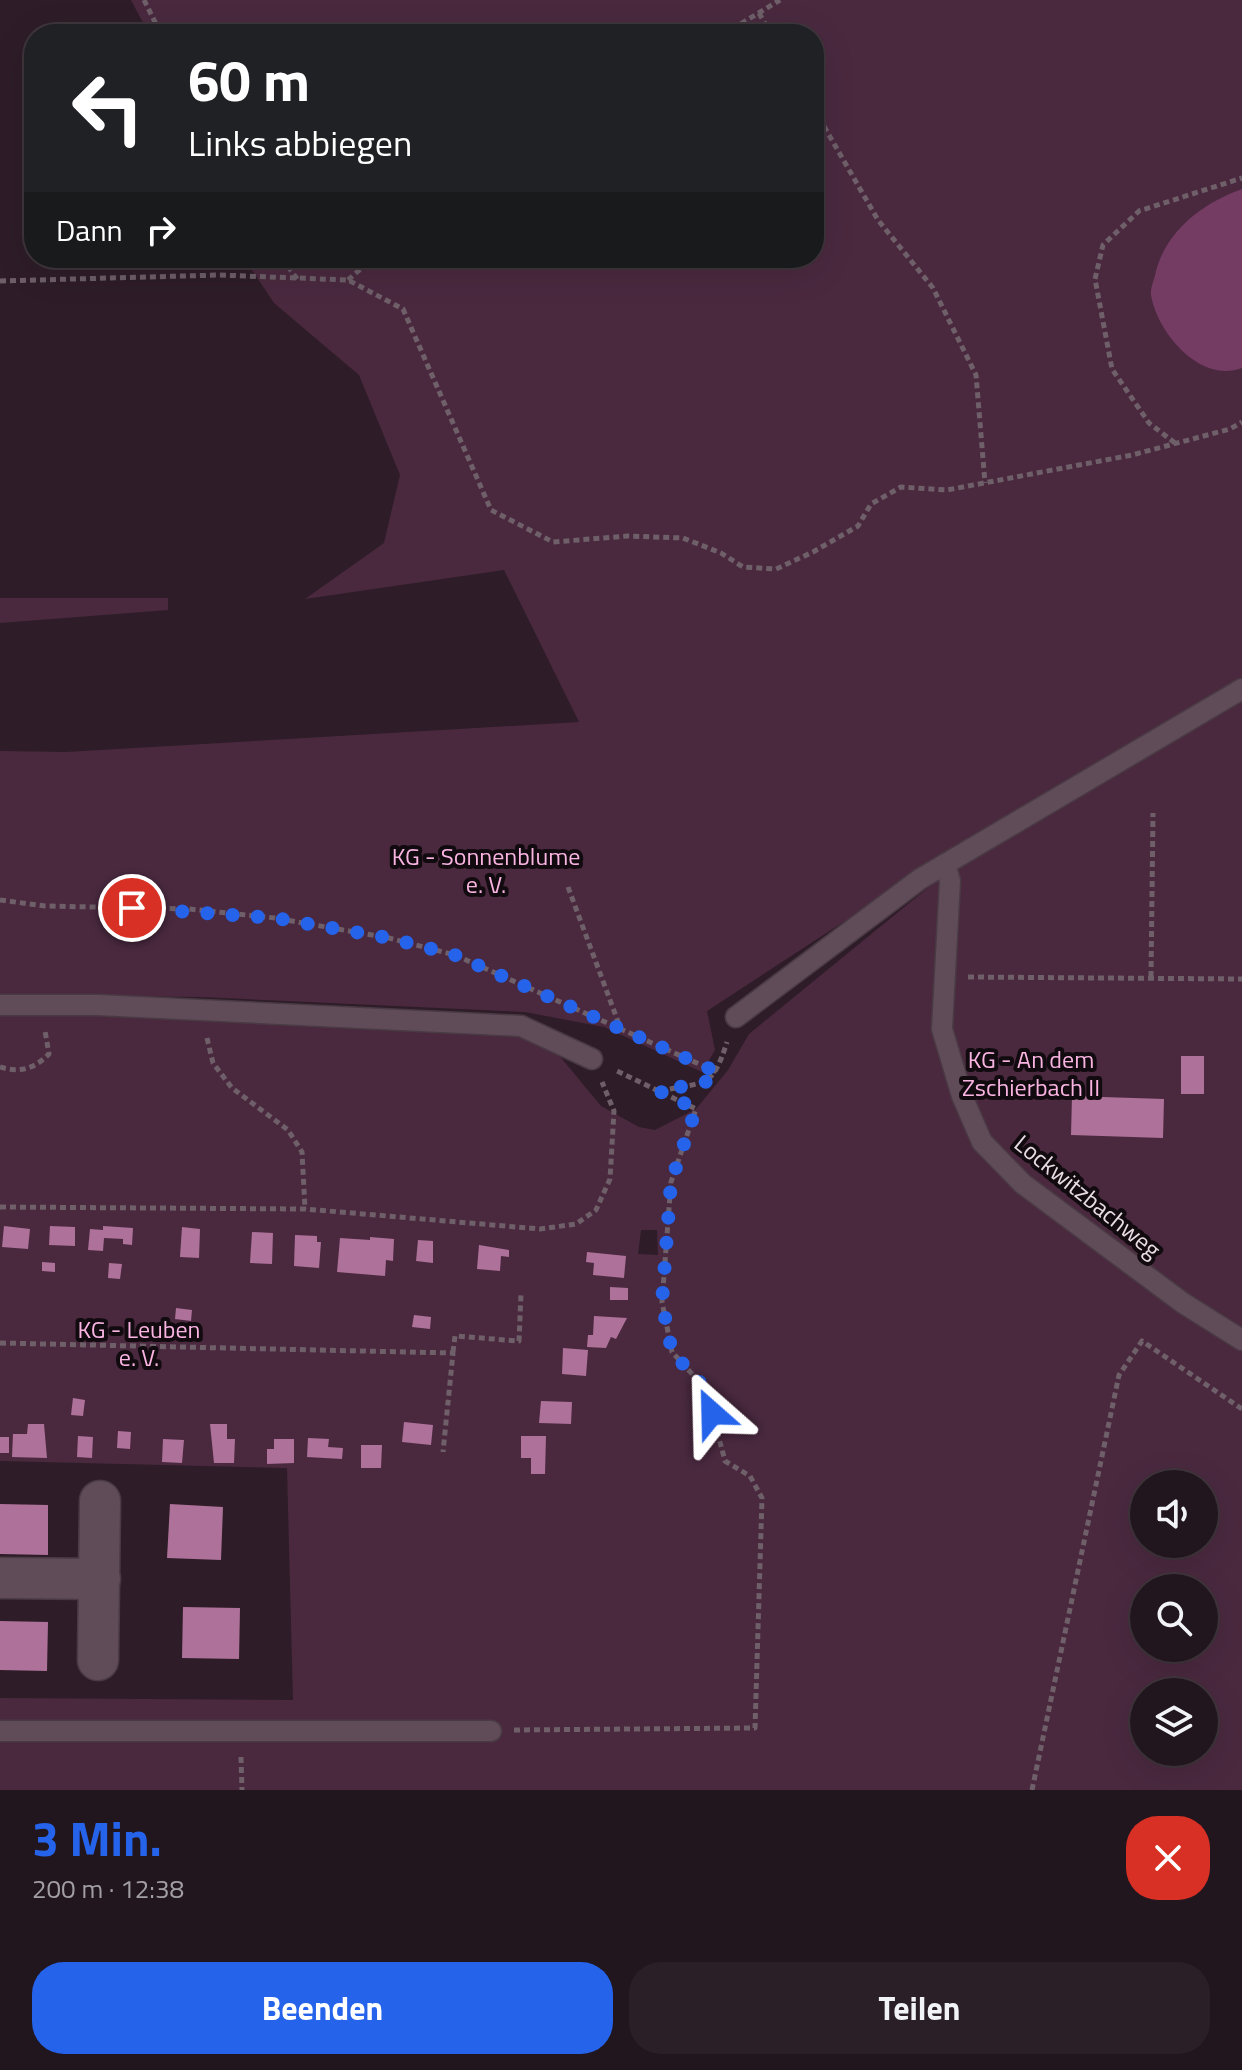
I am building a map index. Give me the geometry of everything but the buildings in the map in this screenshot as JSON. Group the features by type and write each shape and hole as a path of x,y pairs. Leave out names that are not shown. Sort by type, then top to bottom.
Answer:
{"street":[{"path":"98,1660 100,1501"},
{"path":"0,1578 100,1579"}],"lane":[{"path":"736,1017 920,879 1242,689"},
{"name":"Lockwitzbachweg","path":"945,864 950,881 942,1029 962,1096 982,1142 1023,1184 1183,1303 1242,1340"},
{"path":"0,1005 200,1009 521,1026 592,1059"},
{"path":"0,1731 491,1731"}],"path":[{"path":"144,0 156,24"},
{"path":"741,24 780,0"},
{"path":"759,13 765,24"},
{"path":"824,126 878,220 933,288 976,375 985,483"},
{"path":"1176,443 1149,423 1112,369 1095,279 1103,245 1139,211 1242,178"},
{"path":"289,268 298,280"},
{"path":"348,280 362,268"},
{"path":"0,281 220,275 348,280 403,309 491,510 553,542 628,536 683,538 721,553 743,567 776,569 858,526 871,504 901,487 947,490 985,483 1176,443 1230,429 1242,422"},
{"path":"1151,977 1153,813"},
{"path":"568,887 620,1027"},
{"path":"0,900 45,906 189,909 275,918 389,938 455,955 717,1072"},
{"path":"943,977 1242,979"},
{"path":"0,1067 16,1072 38,1065 49,1054 47,1034 25,1005"},
{"path":"200,1009 213,1063 232,1088 288,1130 302,1152 305,1209"},
{"path":"659,1091 710,1081 717,1072 728,1041"},
{"path":"491,1731 755,1728 762,1498 750,1476 725,1461 706,1389 672,1352 662,1302 671,1182 696,1109 592,1059"},
{"path":"0,1207 305,1209 540,1229 576,1224 596,1210 610,1179 615,1136 614,1111 592,1059"},
{"path":"443,1452 455,1336 519,1341 521,1294"},
{"path":"1032,1790 1119,1375 1128,1357 1142,1341 1242,1409"},
{"path":"0,1343 453,1353"}],"green space":[{"name":"KG - Sonnenblume e. V.","path":"131,0 1242,0 1242,683 949,853 707,1011 715,1050 702,1072 604,1027 525,1012 201,997 0,995 0,751 66,752 579,722 504,570 305,599 384,543 400,475 359,375 274,303 251,268 824,268 824,24 144,24"},
{"path":"0,598 168,598 168,610 0,623"},
{"path":"1242,699 1242,1790 0,1790 0,1698 293,1700 287,1468 0,1461 0,1011 517,1029 553,1048 601,1106 639,1127 655,1130 696,1109 728,1070 749,1034 930,886","holes":["641,1230 657,1230 658,1255 638,1254"]}],"shaded area":[{"path":"1242,189 1242,368 1226,371 1196,362 1171,339 1155,309 1151,292 1161,256 1178,231 1201,210"}],"route":[{"path":"132,908 189,909 275,918 389,938 455,955 717,1072 710,1081 659,1091 696,1109 671,1182 667,1269 662,1302 672,1352 706,1389 712,1413"}],"park label":[{"name":"KG - An dem Zschierbach II","path":"1031,1073"},
{"name":"KG - Leuben e. V.","path":"139,1343"}]}
